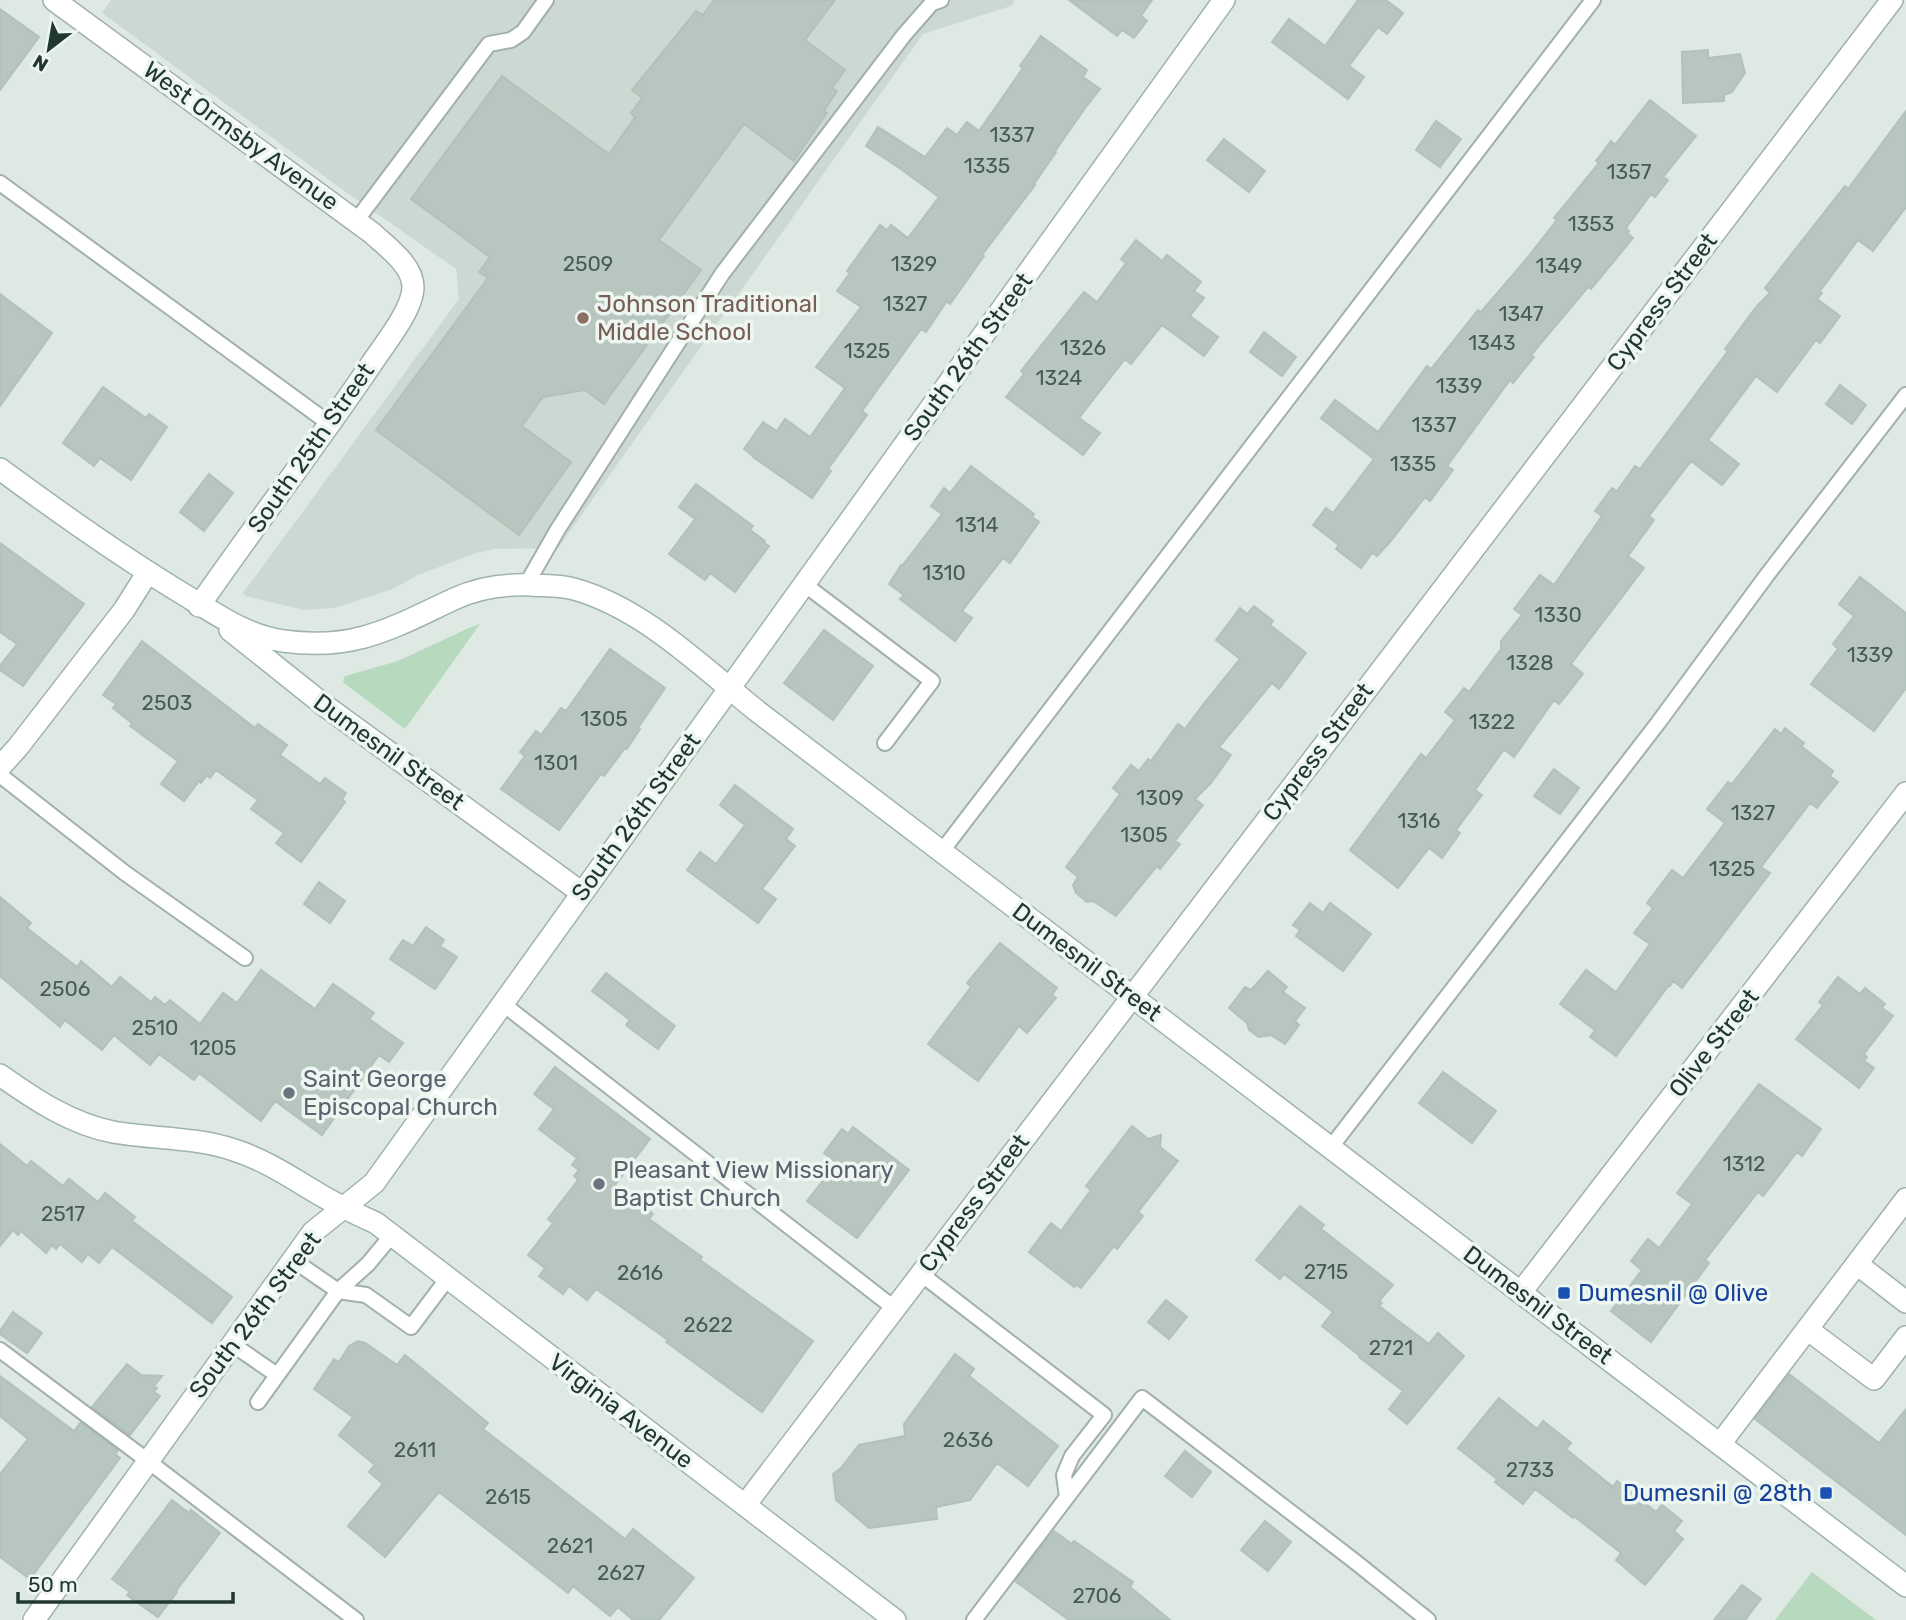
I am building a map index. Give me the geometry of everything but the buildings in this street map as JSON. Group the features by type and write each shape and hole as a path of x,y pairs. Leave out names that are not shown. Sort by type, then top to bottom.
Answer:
{"street":[{"name":"West Ormsby Avenue","path":"54,0 356,221 394,253 412,275 413,285"},
{"name":"South 26th Street","path":"33,1620 313,1232 374,1183 1224,0"},
{"name":"Cypress Street","path":"745,1505 1892,0"},
{"name":"South 25th Street","path":"199,606 330,424 403,315 413,295 413,285"},
{"name":"Dumesnil Street","path":"0,469 86,532 199,606 324,705 582,893"},
{"path":"0,767 19,747 124,610 148,572"},
{"name":"Dumesnil Street","path":"199,606 230,623 269,638 316,645 375,635 468,593 507,585 573,588 622,608 667,638 1906,1586"},
{"name":"Olive Street","path":"1521,1292 1906,793"},
{"name":"Virginia Avenue","path":"0,1074 32,1098 92,1127 113,1132 196,1141 232,1149 275,1168 343,1208 376,1223 895,1620"},
{"path":"1720,1444 1906,1199"},
{"path":"1857,1264 1906,1302"},
{"path":"1807,1329 1874,1379 1906,1337"}],"lane":[{"path":"356,221 489,44 511,40 523,32 545,0"},
{"path":"526,585 558,529 722,274 904,35 932,3 940,0"},
{"path":"942,851 1593,0"},
{"path":"0,183 330,424"},
{"path":"1331,1147 1658,723 1767,575 1906,395"},
{"path":"804,584 932,681 885,743"},
{"path":"0,775 125,873 245,958"},
{"path":"503,1004 894,1308"},
{"path":"258,1402 338,1291 368,1264 391,1235"},
{"path":"293,1260 338,1291 366,1294 411,1327 448,1278"},
{"path":"921,1274 1104,1415 1072,1456 1064,1475 1067,1497"},
{"path":"232,1344 277,1375"},
{"path":"0,1350 356,1620"},
{"path":"974,1620 1143,1398 1428,1620"}],"shaded area":[{"name":"Johnson Traditional Middle School","path":"111,0 1015,0 1011,6 923,34 558,548 495,549 476,553 418,575 393,589 335,608 304,610 243,593 459,299 456,269 339,187 102,13"}],"green space":[{"path":"480,624 405,729 344,683 345,676 398,661"},
{"path":"1812,1572 1876,1620 1775,1620"}],"place":[{"name":"Johnson Traditional Middle School","path":"583,318"},
{"name":"Saint George Episcopal Church","path":"289,1093"},
{"name":"Pleasant View Missionary Baptist Church","path":"599,1184"},
{"name":"Dumesnil @ Olive","path":"1564,1293"},
{"name":"Dumesnil @ 28th","path":"1826,1493"}]}
